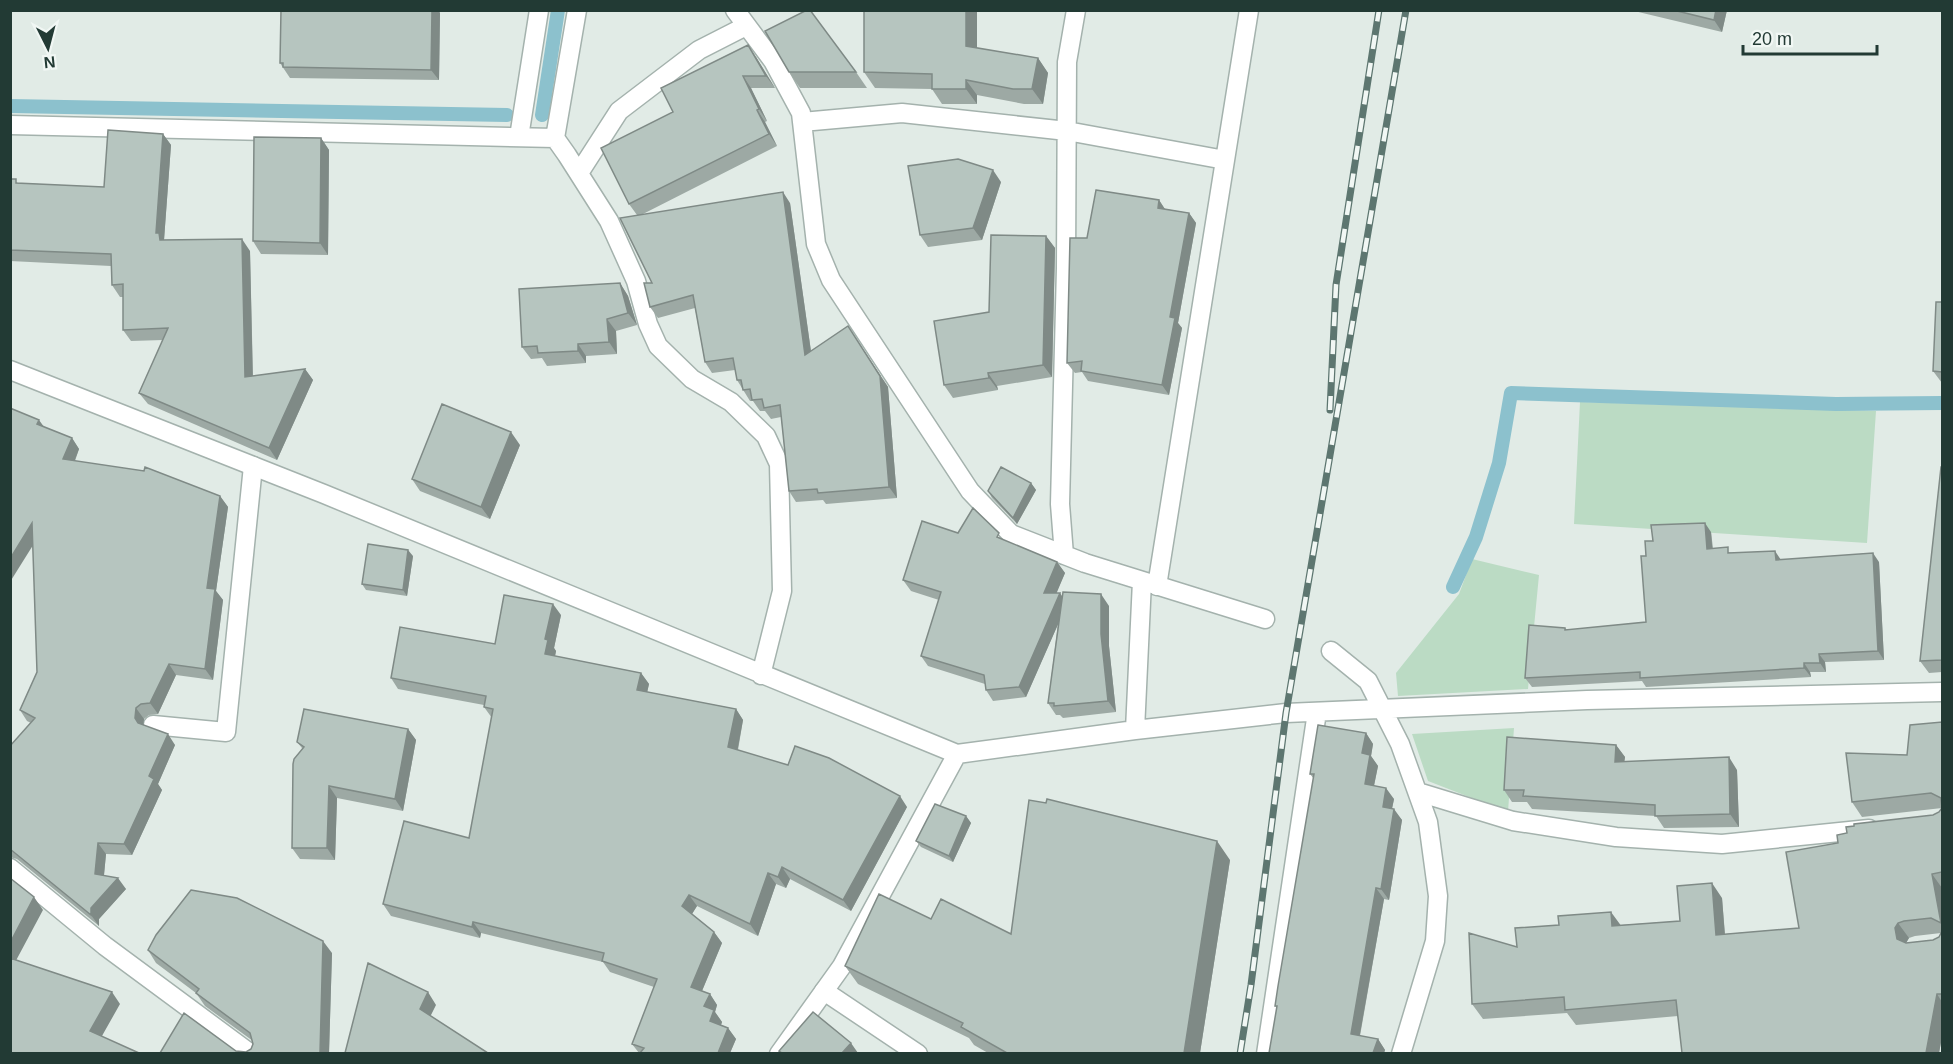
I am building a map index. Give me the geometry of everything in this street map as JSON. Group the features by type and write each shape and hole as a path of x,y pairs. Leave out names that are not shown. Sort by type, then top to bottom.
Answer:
{"street":[{"path":"519,137 539,10"},
{"path":"577,10 555,138 609,221 636,280 648,324 658,346 692,379 731,402 759,429 766,436 779,464 782,591 761,675"},
{"path":"735,10 773,60 801,113 816,244 831,280 970,491 1011,534 1064,555 1265,619"},
{"path":"1064,555 1060,504 1066,268 1067,62 1077,10"},
{"path":"1135,730 1149,583 1225,160 1249,10"},
{"path":"579,173 619,111 699,50 746,26"},
{"path":"802,122 902,113 1067,131 1225,160"},
{"path":"10,125 555,138"},
{"path":"10,370 253,466 957,754 1286,712 1587,700 1942,692"},
{"path":"153,725 226,732 253,466"},
{"path":"1331,651 1368,681 1401,744 1428,822 1438,896 1435,941 1401,1053"},
{"path":"1266,1053 1317,711"},
{"path":"779,1053 842,966 957,754"},
{"path":"1418,792 1514,821 1616,837 1722,844 1889,826"},
{"path":"10,868 105,946 251,1053"},
{"path":"824,991 918,1053"}],"green space":[{"path":"1580,402 1876,411 1867,543 1574,524"},
{"path":"1472,559 1539,575 1528,689 1398,696 1396,673 1459,594"},
{"path":"1514,728 1508,812 1428,781 1412,734"}],"building":[{"path":"281,10 432,10 431,70 283,67 283,63 280,63"},
{"path":"810,10 856,72 789,72 765,31"},
{"path":"864,10 966,10 966,46 1038,58 1032,89 1013,89 966,80 966,89 932,89 932,74 864,72"},
{"path":"1673,10 1716,10 1714,20"},
{"path":"748,45 766,76 743,76 769,134 629,204 601,148 673,112 661,88"},
{"path":"108,130 163,134 156,233 159,233 160,240 242,239 245,377 305,369 269,448 139,393 168,328 123,330 123,284 112,285 111,254 10,250 10,179 16,179 16,183 104,187"},
{"path":"254,137 321,138 320,243 253,241"},
{"path":"958,159 993,170 973,228 920,235 908,166"},
{"path":"1096,190 1159,200 1158,208 1189,213 1170,317 1175,318 1162,385 1081,371 1082,361 1067,363 1070,238 1087,238"},
{"path":"783,192 805,355 848,326 880,376 889,487 818,493 817,489 789,491 780,405 764,408 762,399 752,400 750,389 743,390 741,380 737,380 733,358 705,362 693,295 650,307 644,283 652,283 620,218"},
{"path":"991,235 1046,236 1043,365 988,373 989,378 944,385 934,321 989,312"},
{"path":"620,283 628,313 607,319 609,342 578,344 578,351 538,353 537,346 522,347 519,289"},
{"path":"1936,302 1942,302 1942,372 1933,371"},
{"path":"442,404 511,432 481,507 412,479"},
{"path":"10,408 39,420 37,424 72,438 63,459 144,471 145,467 220,496 207,588 215,589 205,669 169,664 150,703 141,704 136,708 135,718 138,723 168,734 149,776 154,779 124,844 98,843 95,874 118,878 91,908 91,915 10,849 10,746 35,718 20,710 37,672 32,523 10,559"},
{"path":"1001,467 1031,483 1013,518 988,491"},
{"path":"1941,467 1942,660 1920,661"},
{"path":"973,508 999,533 997,537 1057,562 1044,593 1060,593 1019,687 986,690 984,675 921,656 941,592 903,580 922,521 958,533"},
{"path":"1705,523 1707,549 1728,547 1728,553 1775,551 1776,560 1873,553 1878,651 1819,654 1820,663 1804,663 1804,668 1640,678 1640,672 1525,678 1529,625 1565,628 1565,630 1646,622 1641,556 1646,556 1645,541 1653,541 1651,525"},
{"path":"368,544 408,550 403,590 362,584"},
{"path":"1063,592 1101,594 1101,634 1108,701 1054,706 1054,703 1048,703"},
{"path":"504,595 553,604 545,639 548,640 545,654 641,673 637,690 736,709 728,747 788,765 795,746 829,758 900,796 843,900 782,867 778,877 768,873 750,924 689,895 682,906 714,932 691,987 710,994 704,1006 714,1010 710,1021 728,1028 718,1053 640,1053 644,1048 632,1044 657,979 602,961 604,953 473,922 472,927 383,904 404,821 469,838 493,709 484,707 486,696 391,678 400,627 495,644"},
{"path":"304,709 408,729 395,799 329,786 327,848 292,848 293,764 294,759 304,747 297,742"},
{"path":"1942,722 1942,808 1941,798 1931,793 1852,802 1846,753 1907,755 1910,725"},
{"path":"1318,725 1366,733 1362,753 1370,755 1365,784 1386,788 1383,807 1394,809 1381,889 1376,888 1351,1034 1378,1039 1373,1053 1269,1053 1314,774 1310,774"},
{"path":"1507,737 1616,745 1615,762 1729,757 1730,814 1655,816 1655,805 1523,796 1524,790 1504,790"},
{"path":"1047,799 1217,841 1184,1053 1007,1053 961,1027 963,1023 845,966 879,894 931,919 941,899 1011,934 1029,800 1046,803"},
{"path":"935,804 966,816 949,856 916,841"},
{"path":"1942,808 1942,872 1932,874 1941,923 1931,918 1904,921 1898,923 1895,928 1897,939 1906,943 1933,940 1939,937 1942,931 1942,994 1937,994 1926,1053 1682,1053 1676,1000 1565,1010 1564,997 1472,1004 1469,933 1517,947 1515,928 1559,925 1558,916 1611,912 1612,926 1680,921 1677,886 1712,883 1716,935 1799,928 1786,852 1838,843 1837,835 1847,833 1846,827 1854,826 1854,824 1933,815"},
{"path":"10,878 34,897 10,943"},
{"path":"191,890 237,898 323,941 320,1053 160,1053 184,1013 236,1051 246,1052 253,1044 250,1033 196,993 199,989 148,950 156,935"},
{"path":"10,958 112,992 90,1031 139,1053 10,1053"},
{"path":"368,963 428,992 420,1009 488,1053 345,1053"},
{"path":"813,1012 851,1043 842,1053 782,1053 779,1051"}],"waterway":[{"path":"542,115 558,10"},
{"path":"10,106 507,115"},
{"path":"1453,587 1476,537 1499,463 1511,393 1836,404 1942,403"}],"railway":[{"path":"1330,410 1336,285 1379,10"},
{"path":"1240,1054 1286,713 1406,10"}]}
